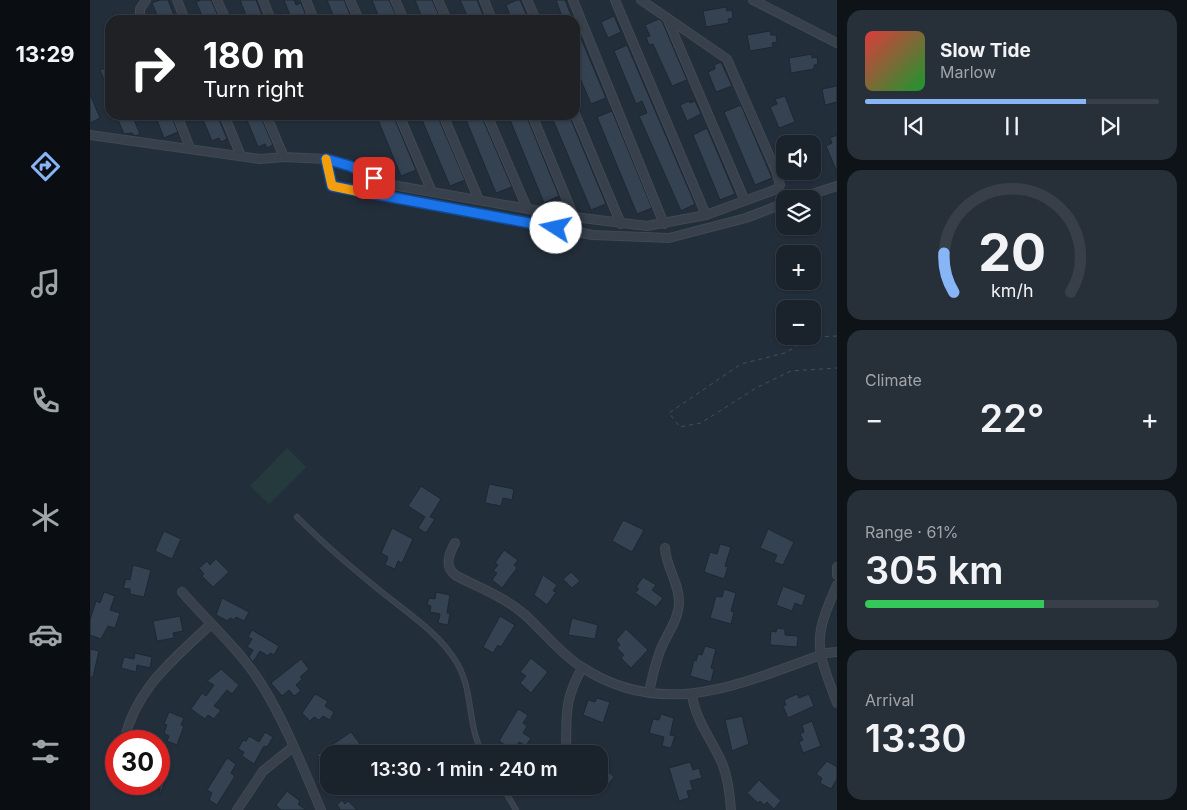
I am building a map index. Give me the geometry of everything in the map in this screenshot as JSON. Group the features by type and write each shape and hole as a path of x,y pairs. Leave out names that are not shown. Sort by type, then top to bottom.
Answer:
{"street":[{"path":"140,15 140,9 146,0"},
{"path":"177,0 183,15"},
{"path":"217,0 224,15"},
{"path":"263,0 269,15"},
{"path":"306,0 312,15"},
{"path":"350,0 357,15"},
{"path":"395,0 402,15"},
{"path":"438,0 445,15"},
{"path":"484,0 490,15"},
{"path":"528,0 534,15"},
{"path":"573,0 579,15"},
{"path":"615,0 706,215"},
{"path":"90,135 260,159 284,157 326,159 350,166 387,184 621,224 647,226 706,215 778,190 780,184 776,171 727,59 642,0"},
{"path":"753,0 837,43"},
{"path":"580,17 664,224"},
{"path":"667,18 745,201"},
{"path":"179,120 190,148"},
{"path":"226,120 241,156"},
{"path":"268,120 284,157"},
{"path":"401,120 432,192"},
{"path":"445,120 479,200"},
{"path":"489,120 526,208"},
{"path":"534,120 574,217"},
{"path":"578,120 621,224"},
{"path":"326,159 332,186 593,235 669,238 746,218 776,206"},
{"path":"821,191 837,186"},
{"path":"455,543 448,560 451,572 523,613 564,654 582,668 623,686 649,692 692,694 733,686 819,655 837,652"},
{"path":"649,692 660,650 678,614 679,602 675,581 666,562 665,548"},
{"path":"837,567 837,575"},
{"path":"837,586 820,629 819,655 837,703"},
{"path":"182,592 237,652 261,684 293,747 321,810"},
{"path":"128,730 136,705 146,688 211,624"},
{"path":"566,745 566,704 570,690 582,668"},
{"path":"692,694 693,706 722,764 730,792 731,810"},
{"path":"237,810 263,771 293,747"}],"lane":[{"path":"297,517 331,551 433,633 456,662 466,680 478,745"},
{"path":"507,795 516,810"}],"path":[{"path":"837,336 812,337 785,353 741,364 669,413 680,427 701,423 756,388 791,371 837,368"}],"green space":[{"path":"287,448 306,467 269,504 250,486"}],"building":[{"path":"168,0 174,15 157,15 152,3"},
{"path":"211,0 218,15 202,15 196,2"},
{"path":"240,0 256,0 262,15 246,15"},
{"path":"284,0 294,0 296,5 301,3 306,15 290,15"},
{"path":"327,0 344,0 350,15 333,15"},
{"path":"372,0 389,0 396,15 378,15"},
{"path":"415,0 432,0 439,15 421,15"},
{"path":"460,0 477,0 483,15 467,15"},
{"path":"520,0 527,15 510,15 506,5"},
{"path":"556,0 565,0 571,15 559,15 561,14"},
{"path":"726,7 727,11 732,10 733,18 728,19 729,23 706,27 703,11"},
{"path":"614,16 621,32 608,38 601,22"},
{"path":"659,19 662,21 687,80 672,86 653,44 649,45 646,37 650,36 645,25"},
{"path":"770,31 771,35 776,35 777,42 772,43 773,47 750,51 747,35"},
{"path":"580,36 606,98 591,104 580,78"},
{"path":"627,45 695,204 681,211 639,116 647,113 642,101 636,104 614,51"},
{"path":"812,54 812,58 817,57 818,64 814,65 814,69 791,73 789,58"},
{"path":"721,62 732,86 716,92 708,72 715,69 714,65"},
{"path":"105,68 105,82 100,70"},
{"path":"837,86 837,102 825,105 822,89"},
{"path":"90,94 100,118 90,123"},
{"path":"785,96 795,122 779,128 770,107 777,104 775,99"},
{"path":"689,101 690,103 695,101 701,114 687,121 680,105"},
{"path":"741,105 772,178 755,185 724,112"},
{"path":"612,111 652,208 637,214 597,117"},
{"path":"118,120 134,120 140,134 135,136 132,133 124,134"},
{"path":"157,120 173,120 178,132 164,138"},
{"path":"203,120 219,120 227,139 221,142 219,138 212,141"},
{"path":"247,120 262,120 273,145 267,148 265,144 258,147"},
{"path":"378,120 395,120 416,170 401,176"},
{"path":"422,120 439,120 465,180 450,186"},
{"path":"466,120 483,120 512,187 496,193"},
{"path":"510,120 528,120 559,196 544,203"},
{"path":"553,120 571,120 606,204 591,210"},
{"path":"707,128 735,194 720,200 693,135"},
{"path":"837,135 837,172 826,146 832,143 830,138"},
{"path":"489,484 514,489 512,500 503,498 501,506 485,503"},
{"path":"421,486 441,499 430,517 435,519 426,533 418,528 425,517 408,506"},
{"path":"623,520 644,530 632,552 612,541"},
{"path":"392,528 413,539 402,563 398,561 395,569 385,565 388,557 381,553"},
{"path":"768,529 794,542 783,565 774,562 777,555 760,548"},
{"path":"164,531 181,539 172,559 155,551"},
{"path":"720,544 731,547 725,566 728,567 724,579 704,572 710,552 717,554"},
{"path":"504,550 518,560 514,565 517,568 502,588 492,580 497,573 493,571 498,565 495,563"},
{"path":"216,559 229,572 213,587 202,576 204,574 199,568 207,561 210,565"},
{"path":"133,565 151,570 144,597 130,594 130,589 123,588 126,579 130,580"},
{"path":"571,572 580,581 572,588 563,579"},
{"path":"543,575 557,585 553,591 556,592 547,605 534,595"},
{"path":"643,577 656,585 652,590 663,598 656,607 635,593 639,589 636,587"},
{"path":"783,586 806,595 802,606 795,603 792,611 776,605"},
{"path":"724,589 736,593 731,611 734,612 731,624 710,618 716,596 722,597"},
{"path":"104,592 115,596 110,610 120,613 115,628 108,626 101,639 90,635 90,620 96,601 100,603"},
{"path":"436,592 450,595 447,613 450,613 448,625 438,623 440,614 430,612 431,606 427,605 429,598 435,599"},
{"path":"222,598 249,612 244,621 236,617 234,620 230,618 228,621 216,615"},
{"path":"180,616 183,631 173,633 174,638 157,641 153,621"},
{"path":"500,616 515,625 501,647 498,645 493,653 483,647"},
{"path":"572,618 598,625 595,639 568,635"},
{"path":"777,628 785,629 785,635 798,636 797,647 770,645 771,631 776,632"},
{"path":"626,629 648,650 631,668 621,658 624,655 617,648 620,645 616,640"},
{"path":"252,630 279,646 274,655 270,653 268,656 260,651 253,662 249,657 253,650 247,647 252,639 248,637"},
{"path":"705,646 716,649 711,668 714,669 711,682 690,676 694,660 696,661 698,654 702,655"},
{"path":"90,649 99,651 93,677 90,677"},
{"path":"135,653 152,657 150,668 137,665 136,672 121,668 124,657 134,659"},
{"path":"531,658 548,672 531,693 520,683 526,676 520,672"},
{"path":"301,659 309,669 300,677 302,679 296,685 301,691 294,696 289,690 282,696 271,683"},
{"path":"221,669 239,685 232,694 227,690 214,706 221,710 214,719 208,715 205,719 191,709 202,693 206,696 214,685 207,681"},
{"path":"315,694 328,701 325,706 334,712 330,720 323,716 319,720 314,717 310,721 302,713"},
{"path":"797,694 799,698 809,694 814,706 788,718 783,706 786,705 784,700"},
{"path":"597,698 610,702 603,723 583,715 588,700 595,702"},
{"path":"518,709 528,715 523,723 527,726 523,733 531,738 527,745 519,742 517,745 505,745 499,741"},
{"path":"169,712 184,718 181,725 184,726 177,745 170,742 170,730 165,730 167,725 164,724"},
{"path":"661,714 674,718 670,735 675,736 671,748 662,746 664,737 649,733 653,719 659,720"},
{"path":"742,716 749,744 732,751 725,720"},
{"path":"812,721 821,746 803,753 799,742 803,740 800,734 804,732 802,725"},
{"path":"265,732 273,737 267,747 264,746 254,764 242,756 244,752 238,749 243,740 246,741 249,736 259,742"},
{"path":"351,732 360,744 359,745 332,745"},
{"path":"227,758 236,764 231,773 235,776 217,805 209,800 212,793 207,790"},
{"path":"827,761 837,767 837,779 831,789 820,783 822,778 816,774"},
{"path":"690,762 693,770 699,768 702,778 690,781 693,790 687,791 689,798 679,801 669,768"},
{"path":"608,771 614,777 608,785"},
{"path":"759,780 781,801 774,809 767,802 764,805 760,801 758,803 747,793"},
{"path":"287,791 300,801 298,804 306,810 281,810 276,805"},
{"path":"342,800 345,804 348,801 357,810 339,810 337,805"}],"slow traffic":[{"path":"326,159 332,186 365,193"}],"route":[{"path":"374,178 350,166 326,159 332,186 556,228"}]}
